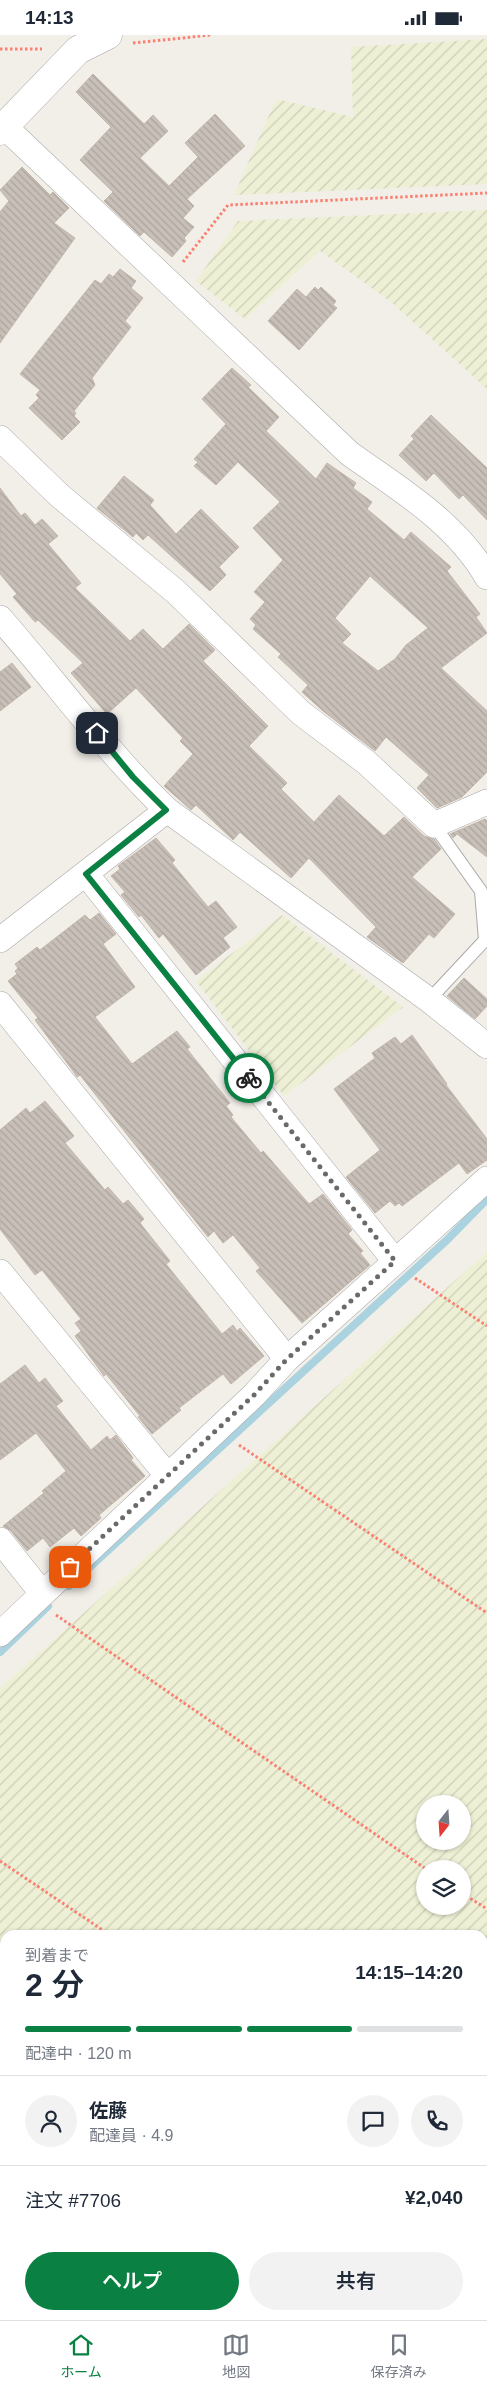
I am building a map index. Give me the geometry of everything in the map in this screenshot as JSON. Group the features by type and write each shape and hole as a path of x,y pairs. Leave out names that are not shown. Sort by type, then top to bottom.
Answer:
{"street":[{"path":"108,35 78,50 3,129 168,281 350,454 410,496 462,540 487,577"},
{"path":"0,438 60,496 176,592 301,713 367,763 434,825 487,802"},
{"path":"0,618 49,673 133,777 166,810 429,1000 487,1046"},
{"path":"0,941 166,810"},
{"path":"86,874 394,1262"},
{"path":"0,1004 287,1359"},
{"path":"0,1634 254,1395 287,1359 487,1179"},
{"path":"0,1272 167,1475"},
{"path":"0,1540 42,1593"}],"lane":[{"path":"429,1000 485,940 481,891 434,825"}],"path":[{"path":"168,281 228,205 487,193"},
{"path":"394,1262 487,1326"},
{"path":"218,1427 247,1452 487,1613"},
{"path":"42,1593 58,1618 416,1862"},
{"path":"0,1861 103,1930"},
{"path":"471,1899 487,1909"}],"green space":[{"path":"487,39 487,184 234,195 276,99 353,117 351,47"},
{"path":"487,210 487,389 391,302 320,251 245,319 196,281 238,221"},
{"path":"282,915 403,1007 284,1096 196,981"},
{"path":"487,1252 487,1930 0,1930 0,1688"}],"building":[{"path":"93,74 144,124 153,115 168,131 140,158 169,186 198,157 185,143 215,114 245,146 187,199 194,206 183,218 194,227 184,238 186,241 172,257 144,232 140,236 104,201 113,192 80,160 111,127 76,92"},
{"path":"22,167 50,195 53,192 69,208 54,223 75,238 0,343 0,212 9,201 0,190"},
{"path":"120,269 136,281 131,288 143,298 125,321 131,327 92,378 95,385 74,411 76,413 74,416 80,422 62,440 29,408 39,398 36,395 40,390 20,374 95,280 101,284 109,274 113,277"},
{"path":"315,287 318,290 321,287 336,301 333,305 337,308 299,350 268,321 297,289 306,297"},
{"path":"232,368 251,385 248,387 279,417 266,431 316,479 327,463 356,483 353,488 372,502 367,509 404,540 411,532 451,567 447,571 480,614 476,617 487,633 441,668 487,711 487,772 462,797 437,808 417,788 429,775 386,737 375,751 323,711 302,692 308,685 278,657 281,654 253,629 256,625 250,619 265,602 254,592 283,560 253,528 280,502 238,462 216,485 194,466 198,462 194,459 226,424 202,399","holes":["370,576 428,628 406,645 395,659 378,671 342,643 351,634 335,618"]},
{"path":"431,415 487,468 487,520 463,495 459,499 434,473 426,481 399,455 414,439 411,436"},
{"path":"124,476 154,500 150,505 176,534 201,509 239,547 219,567 226,575 210,591 148,535 143,540 136,533 133,537 97,508"},
{"path":"0,488 21,516 25,513 35,525 42,519 58,536 48,544 81,583 75,588 130,641 143,629 163,649 189,624 215,650 203,661 268,726 249,746 287,783 281,789 314,822 339,795 384,836 404,817 424,836 434,839 441,849 412,877 455,914 434,938 429,934 403,963 367,937 376,927 309,858 291,878 240,832 233,840 196,805 191,810 164,786 193,754 180,741 183,738 136,688 107,714 71,673 83,663 38,620 35,622 13,597 17,594 0,574"},
{"path":"12,663 31,687 0,711 0,672"},
{"path":"485,819 487,821 487,857 457,834 453,838 450,834"},
{"path":"156,838 175,860 172,863 208,907 216,901 237,927 223,938 230,947 196,975 163,934 159,938 141,915 139,917 121,895 125,892 111,876 120,869 118,866"},
{"path":"99,913 116,934 103,944 135,987 95,1017 132,1064 177,1031 190,1047 187,1049 230,1103 226,1106 233,1115 231,1117 261,1153 263,1151 309,1204 323,1194 352,1230 348,1234 363,1251 360,1253 370,1265 302,1323 256,1271 260,1268 233,1235 223,1243 214,1231 208,1237 80,1075 77,1077 35,1020 38,1018 8,981 17,974 15,971 18,968 15,964 37,947 40,950 85,915 90,920"},
{"path":"464,978 487,999 487,1006 475,1019 447,996"},
{"path":"412,1035 446,1085 487,1139 487,1160 467,1174 459,1163 402,1206 399,1203 395,1206 390,1201 375,1213 346,1177 380,1150 334,1089 375,1058 372,1053 395,1037 401,1044"},
{"path":"45,1101 74,1136 65,1143 105,1190 108,1187 123,1204 128,1200 144,1219 140,1223 170,1261 166,1264 222,1334 233,1325 237,1331 240,1328 264,1356 231,1384 223,1374 179,1408 181,1410 152,1434 106,1374 104,1376 75,1336 81,1331 75,1323 81,1319 42,1270 35,1275 0,1229 0,1130 26,1108 30,1113"},
{"path":"25,1365 39,1383 45,1378 63,1401 56,1406 91,1450 107,1436 110,1440 116,1435 133,1458 131,1460 145,1476 99,1515 101,1518 81,1536 74,1528 50,1547 43,1538 27,1551 11,1531 3,1526 44,1493 42,1491 66,1471 36,1433 0,1460 0,1384"}],"waterway":[{"path":"69,1586 448,1239 487,1199"},
{"path":"0,1652 48,1606"}],"way so far":[{"path":"70,1567 254,1395 287,1359 395,1261 249,1078"}],"route":[{"path":"97,733 133,777 166,810 86,874 249,1078"}]}
